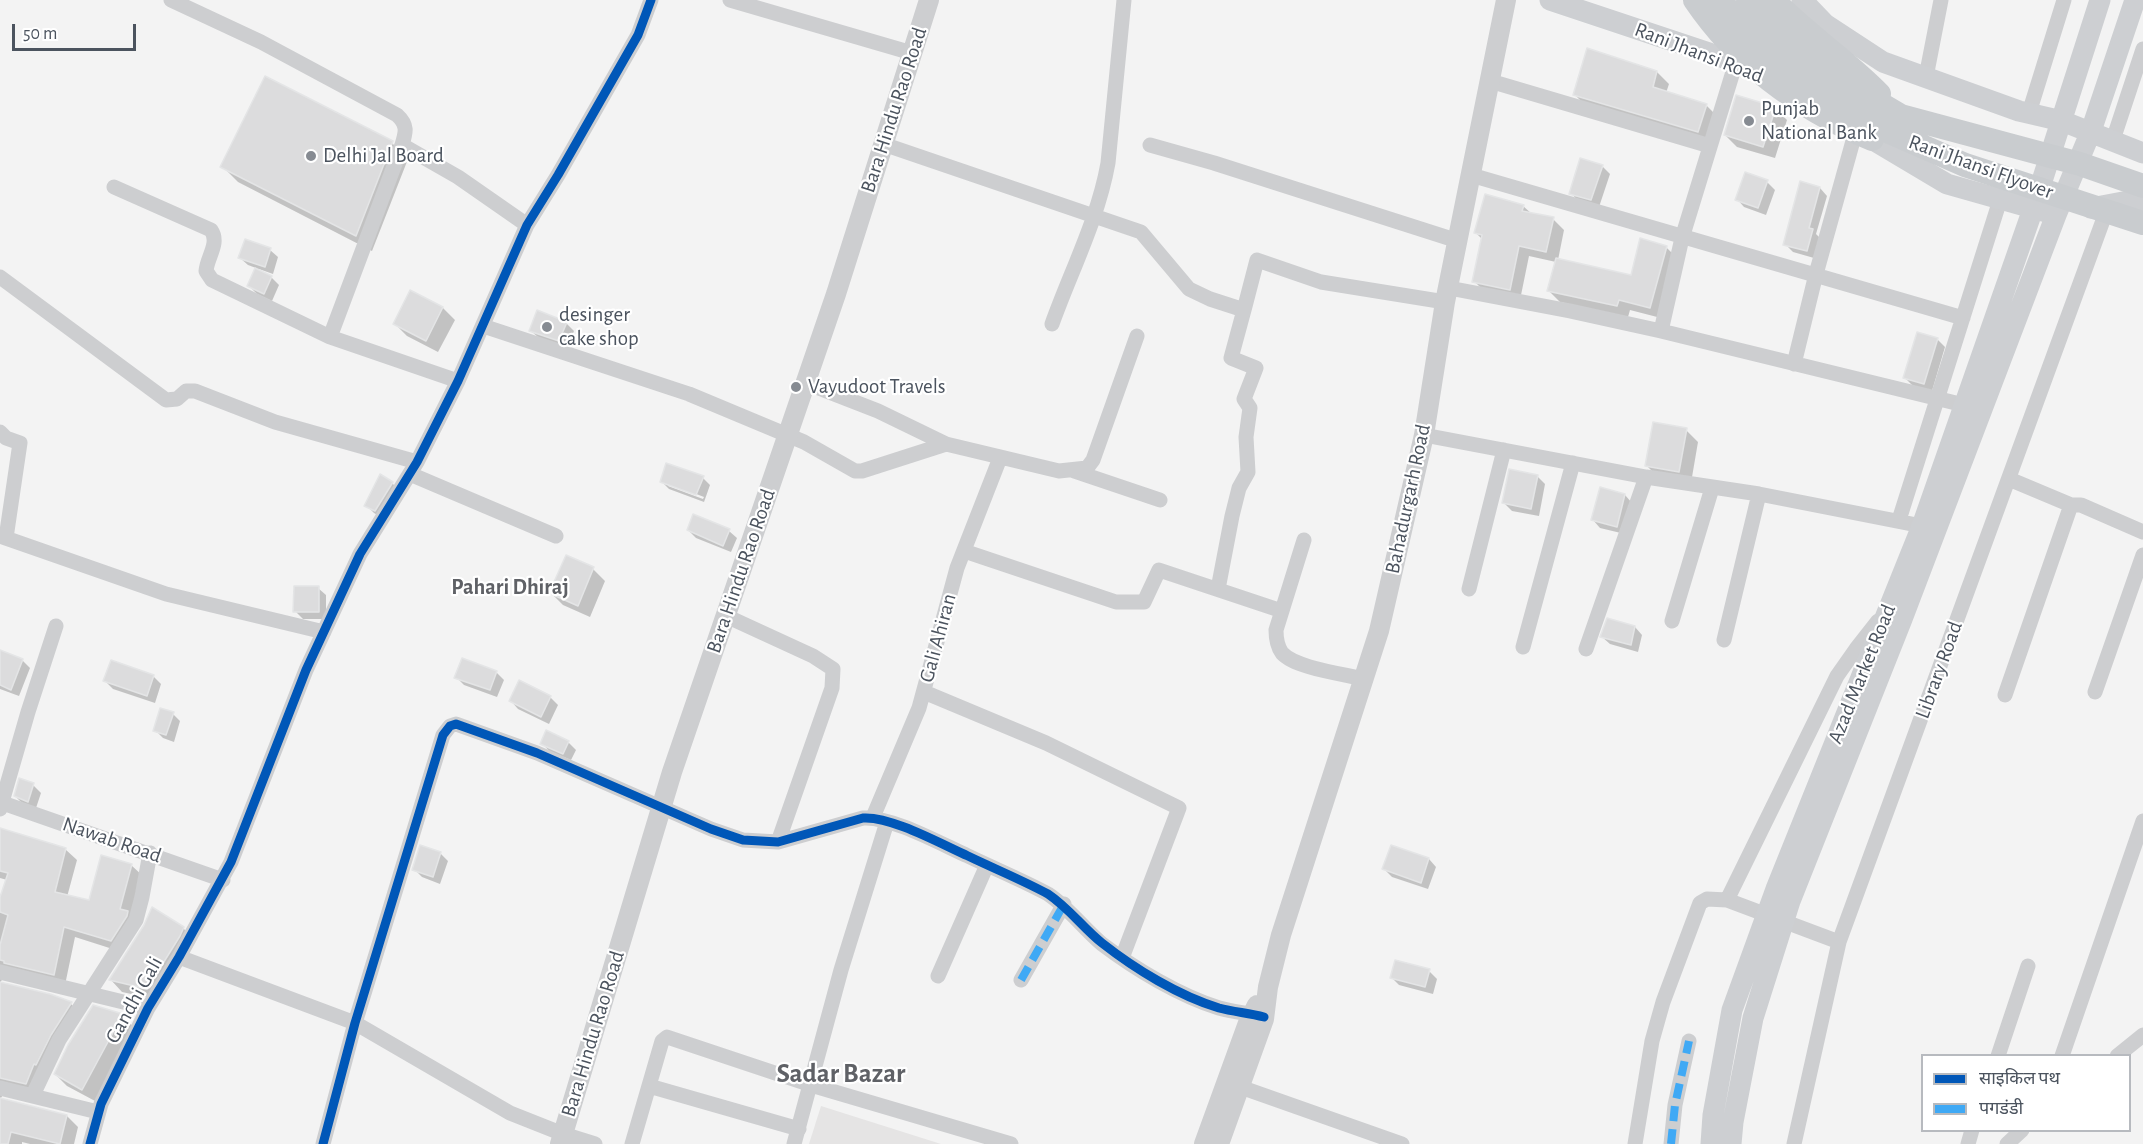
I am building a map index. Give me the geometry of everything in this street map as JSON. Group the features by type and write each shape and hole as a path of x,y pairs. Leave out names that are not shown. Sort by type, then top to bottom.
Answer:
{"main road":[{"name":"Rani Jhansi Road","path":"1550,0 1743,65 1947,184 2056,214 2128,201 2143,206"},
{"path":"1695,0 1718,31 1760,73 1799,102 1835,124 1872,140 1913,143"},
{"name":"Rani Jhansi Flyover","path":"1720,0 1771,58 1817,91 1869,123 1965,165 2143,223"},
{"name":"Rani Jhansi Flyover","path":"1748,0 1784,42 1840,80 1901,116 2080,164 2143,186"},
{"path":"1773,0 1816,41 1856,70 1901,116"},
{"path":"1802,0 1825,24 1883,62 2029,113 2091,131 2143,153"},
{"name":"Azad Market Road","path":"1731,1144 1733,1122 1753,1018 1775,918 1887,611 1922,526 2033,209 2100,0"},
{"name":"Azad Market Road","path":"1711,1144 1713,1115 1732,1010 1775,918 1898,630 2056,214 2091,131 2134,0"},
{"path":"1743,65 1825,24"}],"street":[{"path":"171,0 261,42 398,115 404,122 406,130 402,145 330,337"},
{"name":"Gandhi Gali","path":"90,1144 98,1112 107,1089 148,1008 223,880 306,670 360,554 414,468 458,381 527,225 638,35 651,0"},
{"path":"730,0 912,53"},
{"name":"Bara Hindu Rao Road","path":"562,1139 662,807 806,383 929,0"},
{"path":"1052,324 1068,278 1095,216 1104,187 1124,0"},
{"name":"Bahadurgarh Road","path":"1219,1144 1234,1085 1268,987 1281,935 1379,632 1424,435 1447,295 1506,0"},
{"path":"1926,77 1941,0"},
{"path":"2029,113 2064,0"},
{"path":"2113,140 2143,49"},
{"path":"1661,331 1682,238 1710,146 1743,65"},
{"path":"1490,81 1710,146"},
{"path":"1794,364 1856,130"},
{"path":"883,144 1141,232 1189,289 1210,299 1244,310"},
{"path":"402,145 458,177 527,225"},
{"path":"1150,145 1214,162 1458,241"},
{"path":"1471,175 1963,318"},
{"path":"114,187 211,230 215,235 206,271 212,280 330,337 458,381"},
{"path":"1899,520 2000,200"},
{"name":"Library Road","path":"1794,1144 1839,942 2109,204"},
{"path":"1218,589 1237,497 1248,472 1246,437 1250,408 1244,399 1256,368 1231,358 1257,260 1321,282 1570,311 1964,405"},
{"path":"0,277 166,400 177,399 186,391 195,391 275,422 414,468 556,536"},
{"path":"483,326 688,394 804,442 855,471 862,471 946,444"},
{"path":"806,383 878,411 946,444 1059,471 1074,471 1087,468 1093,460 1137,336"},
{"path":"0,432 6,438 20,443 3,537 166,594 324,632"},
{"path":"1424,435 1646,477 1759,494 1922,526"},
{"path":"1469,589 1504,450"},
{"name":"Gali Ahiran","path":"796,1137 880,820 924,692 957,568 1000,458"},
{"path":"1523,647 1574,463"},
{"path":"1074,471 1160,500"},
{"path":"1586,649 1646,477"},
{"path":"2009,479 2071,505 2081,505 2143,531"},
{"path":"1672,621 1712,488"},
{"path":"1724,640 1759,494"},
{"path":"2005,695 2071,505"},
{"path":"1304,540 1276,638 1283,654 1303,664 1364,679"},
{"path":"964,551 1116,602 1144,602 1159,570 1282,611"},
{"path":"2096,692 2143,555"},
{"path":"1727,900 1837,676 1887,611"},
{"path":"726,615 813,656 834,669 832,688 778,842"},
{"path":"1,804 56,626"},
{"path":"924,692 1046,743 1179,808 1122,958"},
{"path":"323,1144 355,1023 443,735 450,726 456,724 537,753 711,829 743,840 778,842 849,822 880,820 921,835 1033,885 1064,904 1100,942 1122,958 1186,995 1218,1007 1258,1015"},
{"name":"Nawab Road","path":"1,804 150,853 223,880"},
{"path":"2063,1054 2143,821"},
{"path":"33,1095 59,1040 136,920 150,853"},
{"path":"938,976 987,865"},
{"path":"1635,1144 1652,1041 1697,908 1703,900 1727,900 1839,942"},
{"path":"1021,980 1064,904"},
{"path":"179,957 355,1023 510,1113 562,1139 596,1144"},
{"path":"1999,1054 2028,966"},
{"path":"0,972 148,1008"},
{"path":"2119,1054 2143,1035"},
{"path":"632,1144 662,1041 667,1037 963,1137 1011,1144"},
{"path":"1671,1144 1679,1084 1689,1041"},
{"path":"1234,1085 1402,1144"},
{"name":"Bahadurgarh Road","path":"1204,1144 1234,1085"},
{"path":"649,1086 796,1137"},
{"path":"0,1088 98,1112"},
{"path":"2007,1144 2021,1132"}],"shaded area":[{"path":"821,1106 941,1144 809,1144"}],"building":[{"path":"1587,48 1657,71 1653,87 1707,104 1698,132 1573,95"},
{"name":"Delhi Jal Board","path":"265,76 393,141 356,236 220,167"},
{"name":"Punjab National Bank","path":"1736,95 1776,107 1763,147 1724,135"},
{"path":"1580,158 1603,165 1591,200 1569,194"},
{"path":"1745,172 1768,180 1758,208 1735,200"},
{"path":"1800,181 1820,187 1809,228 1813,229 1807,251 1783,245"},
{"path":"1485,194 1524,205 1522,211 1554,217 1546,252 1519,246 1510,290 1472,282 1482,235 1474,233"},
{"path":"1640,238 1667,246 1650,308 1619,300 1617,306 1547,291 1556,258 1631,275"},
{"path":"245,239 271,248 265,267 238,258"},
{"path":"255,268 272,276 264,294 247,286"},
{"path":"410,290 443,307 426,341 393,324"},
{"name":"desinger cake shop","path":"537,310 567,322 559,341 529,331"},
{"path":"1917,332 1938,338 1924,384 1903,378"},
{"path":"1653,422 1687,428 1679,472 1645,466"},
{"path":"666,463 704,476 696,495 660,482"},
{"path":"1509,469 1538,475 1531,509 1502,503"},
{"path":"380,474 393,482 375,511 364,506"},
{"path":"1600,487 1625,494 1617,527 1591,520"},
{"path":"693,514 730,529 723,546 687,530"},
{"path":"566,555 594,567 578,606 549,593"},
{"path":"294,586 319,586 319,612 293,612"},
{"path":"1607,618 1635,626 1631,645 1600,637"},
{"path":"0,650 23,659 11,690 0,685"},
{"path":"462,658 497,671 490,690 454,678"},
{"path":"111,660 154,675 147,696 103,681"},
{"path":"519,680 551,696 541,717 509,701"},
{"path":"160,708 174,712 166,735 153,731"},
{"path":"546,730 569,741 563,754 540,744"},
{"path":"19,778 34,783 28,802 14,796"},
{"path":"0,828 66,848 55,892 89,900 101,855 132,864 120,909 128,911 127,916 111,941 64,927 54,975 4,963 0,960 0,945 8,915 0,912 0,897 8,873 0,871"},
{"path":"420,845 441,852 433,877 412,870"},
{"path":"1391,845 1429,858 1421,883 1382,869"},
{"path":"152,907 184,927 180,936 147,989 109,980 144,925"},
{"path":"1395,960 1430,969 1425,987 1390,978"},
{"path":"0,982 50,994 72,1002 51,1035 36,1065 34,1064 26,1084 0,1078"},
{"path":"93,1005 123,1014 82,1090 54,1074 68,1045"},
{"path":"0,1098 67,1115 60,1144 11,1132 8,1144 0,1144"}],"marked path":[{"path":"1021,980 1064,904"},
{"path":"1671,1144 1675,1105 1689,1041"}],"cycle path":[{"path":"90,1144 101,1104 148,1008 231,862 306,670 360,554 417,462 458,381 527,225 638,35 651,0"},
{"path":"323,1144 355,1023 443,735 450,726 456,724 537,753 711,829 743,840 778,842 863,818 887,821 901,826 1048,894 1063,905 1102,943 1143,972 1173,989 1219,1008 1264,1017"}],"place":[{"name":"Punjab National Bank","path":"1749,121"},
{"name":"Delhi Jal Board","path":"311,156"},
{"name":"desinger cake shop","path":"547,327"},
{"name":"Vayudoot Travels","path":"796,387"}],"district":[{"name":"Pahari Dhiraj","path":"510,587"},
{"name":"Sadar Bazar","path":"841,1074"}]}
